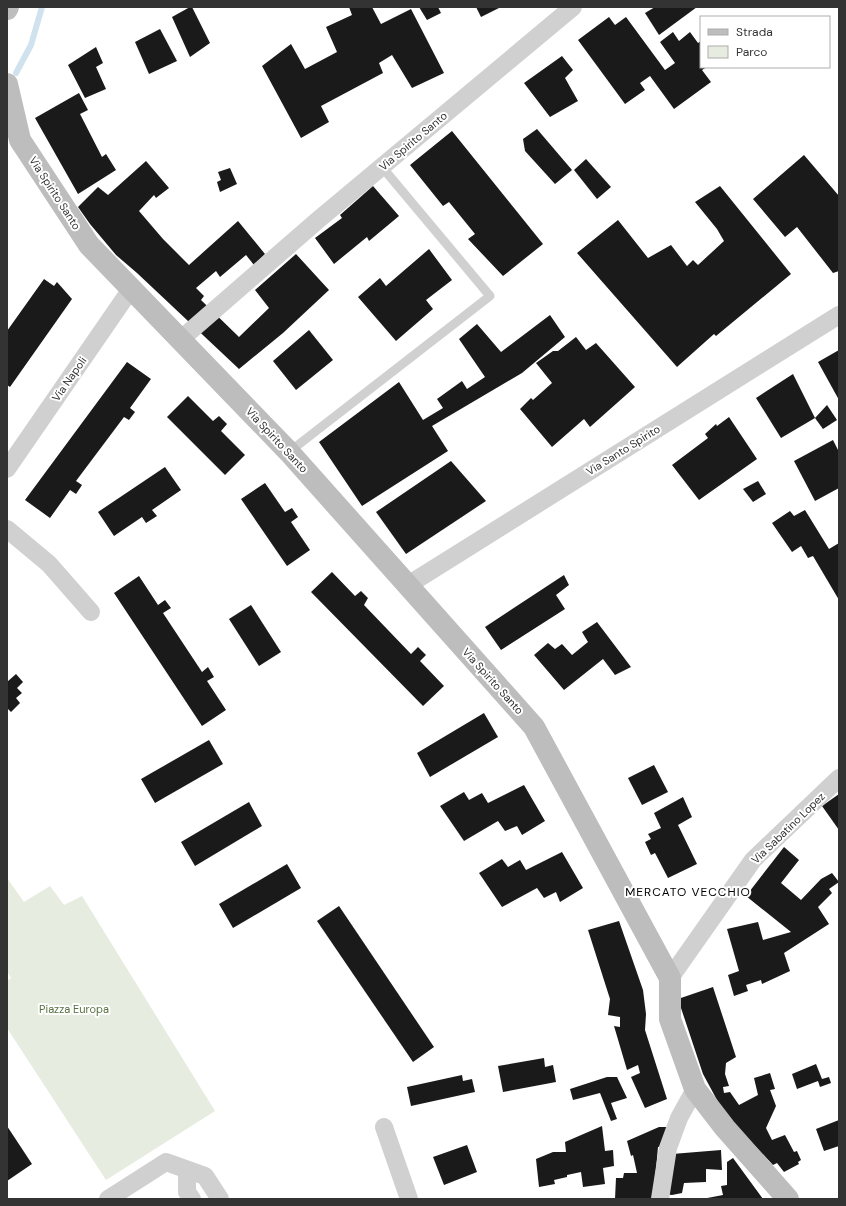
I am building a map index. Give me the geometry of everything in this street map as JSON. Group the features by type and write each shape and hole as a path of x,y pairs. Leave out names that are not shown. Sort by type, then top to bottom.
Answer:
{"street":[{"name":"Via Spirito Santo","path":"180,340 382,167 573,7"},
{"name":"Via Spirito Santo","path":"7,84 14,142 89,245 131,290 290,452 534,727 670,978 670,1019 695,1089 724,1128 788,1199"},
{"name":"Via Napoli","path":"7,468 131,290"},
{"name":"Via Santo Spirito","path":"408,585 839,315"},
{"path":"7,529 49,564 91,612"},
{"name":"Via Sabatino Lopez","path":"670,978 753,860 839,778"},
{"path":"660,1199 668,1148 680,1118 695,1089"},
{"path":"384,1127 409,1199"},
{"path":"108,1199 166,1162 187,1171 205,1176 220,1199"},
{"path":"187,1171 187,1192 192,1199"}],"lane":[{"path":"290,452 490,296 382,167"}],"green space":[{"name":"Piazza Europa","path":"7,878 24,902 50,886 64,905 82,896 215,1111 106,1180 7,1028 7,981 11,978 7,971"}],"building":[{"path":"192,7 210,43 190,57 172,17"},
{"path":"349,7 372,7 381,24 411,9 444,73 412,88 392,55 379,63 383,73 321,106 329,122 301,138 262,66 291,44 305,69 337,52 326,27 352,15"},
{"path":"419,7 438,7 441,13 427,20"},
{"path":"476,7 501,7 481,17"},
{"path":"655,7 697,7 659,35 645,13"},
{"path":"609,17 615,25 626,17 665,70 675,63 660,42 673,32 679,41 690,32 698,43 700,42 700,68 705,68 702,70 711,82 674,109 650,76 640,83 645,90 625,104 578,40"},
{"path":"160,29 177,61 149,74 135,42"},
{"path":"96,47 103,63 96,67 106,89 85,98 68,65"},
{"path":"562,56 573,70 565,78 578,101 550,117 524,83"},
{"path":"79,93 88,110 80,114 102,157 106,154 116,170 78,194 35,118"},
{"path":"537,129 572,170 555,184 525,151 523,139"},
{"path":"452,131 543,244 503,276 468,239 475,234 449,202 443,206 410,165"},
{"path":"804,155 839,196 839,271 833,273 797,227 785,237 753,199"},
{"path":"586,159 611,187 597,199 574,170"},
{"path":"146,161 169,188 156,198 154,195 139,211 163,239 189,265 238,221 265,254 254,265 246,255 220,277 216,271 196,288 204,296 201,300 239,337 269,308 255,290 296,254 329,290 283,333 239,369 116,255 78,207 98,187 108,195"},
{"path":"230,168 237,184 220,192 217,182 221,180 218,172"},
{"path":"373,186 399,216 369,241 367,237 334,264 315,238 342,218 340,215"},
{"path":"720,186 791,274 716,336 714,334 677,367 577,253 618,220 648,258 671,245 687,266 693,260 698,265 724,241 717,229 695,202"},
{"path":"429,249 452,280 426,300 433,309 396,341 358,297 380,278 386,286"},
{"path":"44,279 54,286 57,282 72,299 10,387 7,385 7,331"},
{"path":"550,315 565,337 522,373 432,426 448,451 362,506 319,442 399,382 423,420 443,408 437,399 462,381 467,389 485,377 459,339 477,324 501,352"},
{"path":"309,330 333,360 296,390 273,361"},
{"path":"576,337 586,350 596,343 635,387 590,427 584,419 552,447 520,409 531,398 533,400 552,383 536,363 553,351 558,351"},
{"path":"839,350 839,400 818,362"},
{"path":"127,362 151,379 130,408 135,412 129,420 124,417 76,481 82,485 76,494 70,490 50,518 25,500"},
{"path":"793,374 815,418 781,438 756,398"},
{"path":"188,396 213,421 219,416 227,424 221,431 245,455 225,475 167,417"},
{"path":"827,405 837,420 823,429 815,418"},
{"path":"729,417 757,459 699,500 672,465 708,438 705,434 716,424 717,426"},
{"path":"833,440 839,452 839,488 815,501 794,461"},
{"path":"451,461 486,501 406,554 376,512"},
{"path":"165,467 181,490 152,510 157,516 146,523 142,517 114,536 98,512"},
{"path":"758,481 766,494 753,502 743,489"},
{"path":"265,483 285,512 292,508 298,517 291,522 310,550 287,566 241,499"},
{"path":"805,510 829,549 839,543 839,600 813,556 808,558 801,546 792,552 772,523 790,511 794,516"},
{"path":"332,572 355,596 361,591 368,598 364,605 411,654 418,647 426,655 420,661 444,686 423,706 311,592"},
{"path":"564,575 569,585 556,595 565,609 501,650 485,627"},
{"path":"139,576 158,605 165,600 171,608 163,613 202,672 208,667 214,677 207,681 226,710 202,726 114,593"},
{"path":"251,605 281,652 259,666 229,619"},
{"path":"597,622 631,667 615,675 603,659 564,690 534,655 548,643 555,649 562,644 572,655 588,642 582,632"},
{"path":"16,674 23,682 17,688 22,693 16,698 20,703 11,712 7,708 7,682"},
{"path":"484,713 498,737 430,777 417,753"},
{"path":"209,740 223,764 155,803 141,779"},
{"path":"654,765 668,792 642,805 628,778"},
{"path":"524,785 545,821 522,835 517,826 505,831 498,821 464,841 440,806 464,792 469,800 482,793 488,803"},
{"path":"839,794 839,830 822,806"},
{"path":"683,797 692,817 678,825 697,864 668,878 655,853 651,855 645,842 651,839 648,834 661,828 654,813"},
{"path":"249,802 262,826 195,866 181,842"},
{"path":"784,847 799,860 781,883 801,900 821,879 832,873 839,882 829,889 832,893 818,907 829,924 784,953 790,971 762,984 761,980 746,985 748,991 734,996 728,975 739,971 727,929 758,922 763,940 791,932 746,896"},
{"path":"562,852 583,888 560,902 556,892 544,898 537,888 502,907 479,873 502,859 508,867 520,860 526,870"},
{"path":"287,864 301,888 233,928 219,904"},
{"path":"339,906 434,1047 413,1062 317,921"},
{"path":"619,921 643,990 646,1014 645,1030 667,1099 645,1108 631,1077 640,1073 638,1065 627,1070 614,1026 620,1027 620,1017 608,1015 610,999 588,930"},
{"path":"713,987 736,1057 726,1063 725,1074 729,1086 723,1087 724,1093 730,1092 739,1105 758,1095 754,1078 770,1073 775,1089 770,1090 776,1106 766,1128 772,1140 785,1135 794,1152 797,1151 801,1160 798,1162 799,1164 784,1172 777,1163 773,1165 724,1113 703,1074 678,999"},
{"path":"544,1058 545,1067 553,1065 556,1082 503,1092 498,1066"},
{"path":"816,1064 822,1079 829,1077 831,1083 820,1087 818,1081 797,1089 792,1074"},
{"path":"462,1075 463,1081 472,1079 475,1092 411,1106 407,1087"},
{"path":"607,1077 617,1077 627,1098 611,1103 617,1119 611,1121 600,1093 573,1100 570,1089"},
{"path":"839,1120 839,1146 824,1151 816,1129"},
{"path":"7,1126 32,1164 7,1181"},
{"path":"602,1126 605,1151 613,1150 614,1166 603,1168 605,1184 583,1187 581,1172 554,1180 555,1184 539,1187 536,1159 553,1152 566,1152 565,1142"},
{"path":"659,1127 666,1127 667,1140 663,1146 658,1147 652,1199 615,1199 616,1178 623,1178 624,1173 637,1173 633,1155 631,1156 627,1141"},
{"path":"467,1145 477,1172 444,1185 433,1157"},
{"path":"721,1150 722,1170 706,1169 706,1182 684,1183 682,1193 672,1195 664,1194 672,1154"},
{"path":"733,1158 763,1199 702,1199 723,1195 721,1186 727,1185 727,1162"}],"waterway":[{"path":"16,73 31,45 42,7"}],"district":[{"name":"MERCATO VECCHIO","path":"688,892"}]}
